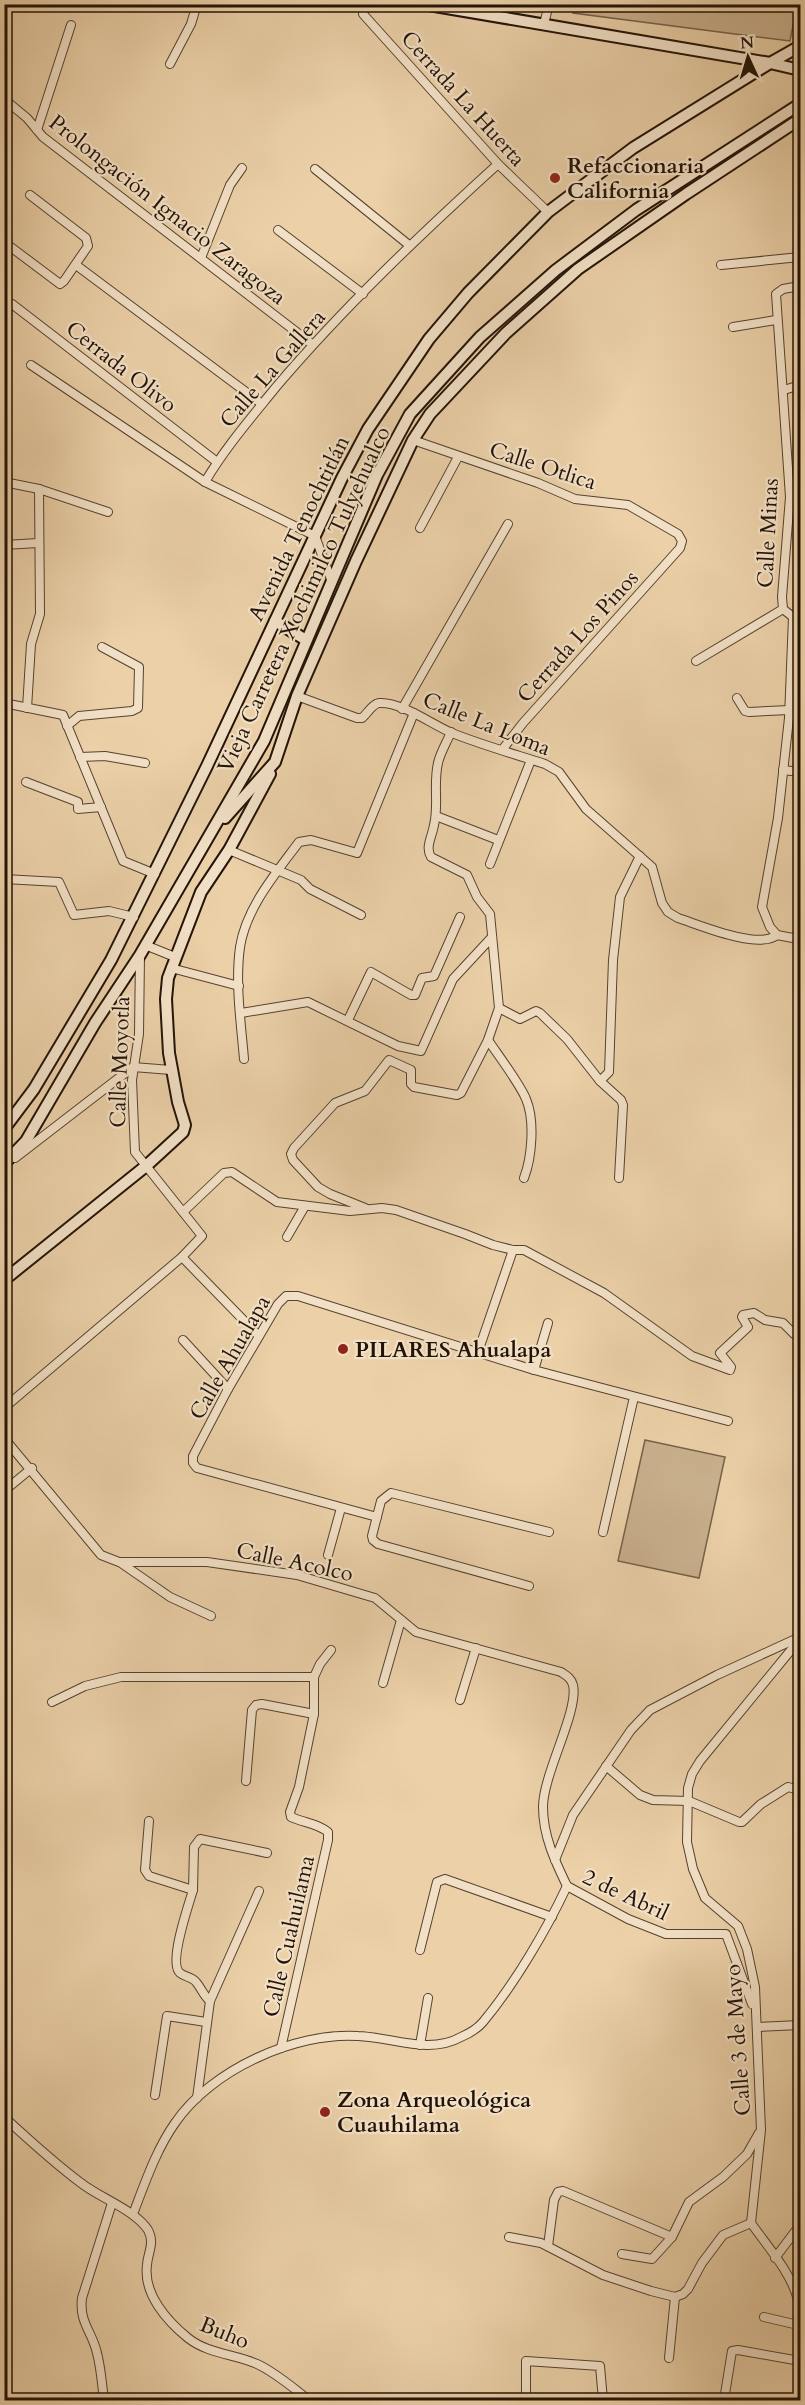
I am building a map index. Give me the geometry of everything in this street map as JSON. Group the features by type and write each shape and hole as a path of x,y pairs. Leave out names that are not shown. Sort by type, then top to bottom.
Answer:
{"main road":[{"path":"423,4 465,8 801,70"},
{"name":"Avenida Tenochtitlán","path":"4,1130 33,1089 111,960 134,917 368,429 405,373 449,314 548,212 633,148 800,44"},
{"name":"Vieja Carretera Xochimilco Tulyehualco","path":"4,1165 26,1141 95,1023 143,950 264,741 377,475 410,414 480,337 556,270 636,210 801,104"},
{"path":"4,1280 146,1166 185,1128 171,1070 166,1030 166,999 171,968 201,892 229,850 275,762 297,696 356,561 413,440 430,414 506,333 578,269 676,200 799,120"},
{"path":"275,621 306,640"},
{"path":"210,835 275,762"}],"street":[{"path":"170,64 190,24 197,4"},
{"name":"Cerrada La Huerta","path":"365,4 363,14 498,164 548,212"},
{"path":"544,24 549,4"},
{"path":"37,130 71,25"},
{"name":"Prolongación Ignacio Zaragoza","path":"4,99 27,118 37,130 312,344"},
{"path":"799,120 801,142"},
{"name":"Calle La Gallera","path":"205,482 217,462 312,344 409,245 498,164"},
{"path":"201,258 230,184 242,168"},
{"path":"315,169 409,245"},
{"path":"4,242 57,283 64,281 88,246 86,238 30,195"},
{"path":"278,230 363,294"},
{"path":"721,265 801,257"},
{"path":"76,265 262,404"},
{"name":"Calle Minas","path":"777,935 770,927 762,907 778,818 797,617 783,609 782,597 790,496 776,294 783,289 801,286"},
{"name":"Cerrada Olivo","path":"4,305 12,304 217,462"},
{"path":"733,327 776,320"},
{"path":"31,365 205,482 315,536 332,582"},
{"path":"784,390 801,385"},
{"name":"Calle Otlica","path":"413,440 538,483 575,499 628,505 678,534 682,541 680,548"},
{"path":"420,528 458,456"},
{"path":"4,482 39,489 108,512"},
{"path":"27,708 31,644 40,614 39,489"},
{"name":"Calle La Loma","path":"402,709 508,524"},
{"path":"4,545 38,543"},
{"name":"Cerrada Los Pinos","path":"502,750 531,714 680,548"},
{"path":"696,662 783,609"},
{"path":"67,726 79,716 132,711 138,708 140,667 102,648"},
{"name":"Calle La Loma","path":"297,696 357,718 362,718 376,704 381,703 402,709 451,732 559,772 586,809 652,867 662,903 668,912 678,918 754,941 771,940 777,935 792,938 801,934"},
{"path":"737,698 745,711 749,712 789,710"},
{"path":"4,703 60,713 123,861 155,874"},
{"path":"244,1059 239,986 240,945 249,918 279,869 299,842 305,839 357,853 414,713"},
{"path":"389,1060 411,1070 411,1084 414,1087 456,1095 461,1093 488,1040 499,1008 490,914 477,897 467,875 431,858 429,853 428,846 436,816 435,780 438,762 451,732"},
{"path":"80,757 105,756 145,764"},
{"path":"490,864 531,760"},
{"path":"783,770 801,772"},
{"path":"26,782 78,802 78,809 101,807"},
{"path":"436,816 498,840"},
{"path":"229,850 279,869 301,880 310,889 361,915"},
{"path":"600,1081 609,1072 614,960 620,897 639,856"},
{"path":"4,879 58,882 74,915 109,911 134,917"},
{"path":"348,1020 371,972 411,995 415,995 423,978 434,976 460,917"},
{"path":"241,1013 308,1002 398,1046 421,1051 453,980 492,937"},
{"path":"143,950 175,957"},
{"name":"Calle Moyotla","path":"143,950 139,1034 133,1067 135,1152 202,1236 201,1240 182,1257"},
{"path":"171,968 239,986"},
{"path":"499,1008 520,1019 536,1011 540,1013 567,1039 600,1081 621,1100 623,1106 620,1178"},
{"path":"488,1040 526,1099 532,1138 531,1161 525,1178"},
{"path":"367,1209 318,1187 293,1160 291,1154 335,1102 365,1091 398,1046"},
{"path":"4,1165 133,1067 171,1070"},
{"path":"183,1212 227,1171 232,1172 277,1202 350,1211 396,1210 493,1245 524,1250 604,1293 692,1356 730,1370 731,1367 720,1353 748,1327 743,1315 753,1313 765,1320 783,1323 794,1334 801,1336"},
{"path":"287,1237 305,1206"},
{"path":"478,1352 513,1250"},
{"path":"4,1408 182,1257 259,1336"},
{"path":"801,1257 801,1275"},
{"name":"Calle Ahualapa","path":"341,1508 197,1468 193,1462 193,1456 228,1389 278,1304 286,1296 298,1296 534,1370 728,1421"},
{"path":"534,1370 548,1323"},
{"path":"183,1340 228,1389"},
{"path":"603,1532 634,1397"},
{"path":"4,1438 32,1468 101,1555 119,1562 170,1597 211,1616"},
{"path":"4,1491 32,1468"},
{"path":"529,1586 378,1544 372,1536 381,1501 391,1493 549,1532"},
{"path":"328,1555 341,1508 376,1517"},
{"name":"Calle Acolco","path":"119,1562 207,1562 297,1575 375,1598 416,1632 561,1672 569,1677 574,1687 572,1704 545,1788 543,1808 550,1849 555,1860"},
{"path":"383,1683 401,1620"},
{"path":"4,2117 80,2183 133,2214 160,2149 175,2122 197,2098 219,2080 281,2048 311,2038 359,2036 420,2045 447,2044 461,2037 482,2024 552,1917 567,1886 555,1860 573,1815 631,1730 656,1707 801,1638"},
{"name":"Calle 3 de Mayo","path":"751,2223 761,2130 754,1987 747,1949 738,1926 705,1898 693,1869 687,1842 688,1788 692,1774 700,1761 801,1638"},
{"path":"460,1700 476,1648"},
{"path":"246,1781 252,1710 256,1705 262,1704 314,1714 314,1677 320,1664 331,1650"},
{"path":"52,1702 85,1686 121,1677 314,1677"},
{"name":"Calle Cuahuilama","path":"281,2048 328,1840 328,1832 320,1825 291,1817 290,1812 299,1787 314,1714"},
{"path":"606,1766 640,1795 653,1800 689,1801 742,1822 761,1804 788,1787 801,1790"},
{"path":"149,1821 145,1870 149,1876 193,1890"},
{"path":"210,2001 201,1993 198,1984 190,1977 180,1974 177,1968 179,1938 193,1890 194,1847 201,1839 267,1853"},
{"path":"420,1950 437,1882 445,1879 552,1917"},
{"name":"2 de Abril","path":"567,1886 628,1918 666,1934 726,1934 757,2017"},
{"path":"197,2098 210,2001 259,1891"},
{"path":"420,2045 428,1998"},
{"path":"155,2095 167,2016 206,2022"},
{"path":"757,2027 801,2025"},
{"path":"622,2254 652,2259 672,2237 689,2202 723,2177 747,2154 761,2130"},
{"path":"548,2246 554,2200 558,2192 563,2191 672,2237"},
{"path":"104,2400 97,2352 83,2324 81,2310 82,2298 112,2203"},
{"name":"Buho","path":"133,2214 148,2231 152,2242 147,2265 149,2288 169,2319 190,2339 212,2350 257,2364 309,2400"},
{"path":"509,2237 541,2243 603,2275 651,2292 675,2297 688,2289 702,2263 723,2235 751,2223 795,2290 799,2303 798,2325 801,2338"},
{"path":"776,2258 801,2225"},
{"path":"669,2358 675,2297"},
{"path":"764,2317 798,2325"},
{"path":"723,2400 732,2351 738,2350 801,2361"},
{"path":"526,2400 526,2361 600,2366 603,2400"},
{"path":"651,2398 675,2400"}],"shaded area":[{"path":"576,4 797,5 790,41 573,13"},
{"path":"645,1440 725,1457 699,1578 618,1561"}],"place":[{"name":"Refaccionaria California","path":"555,178"},
{"name":"PILARES Ahualapa","path":"343,1349"},
{"name":"Zona Arqueológica Cuauhilama","path":"325,2112"}]}
